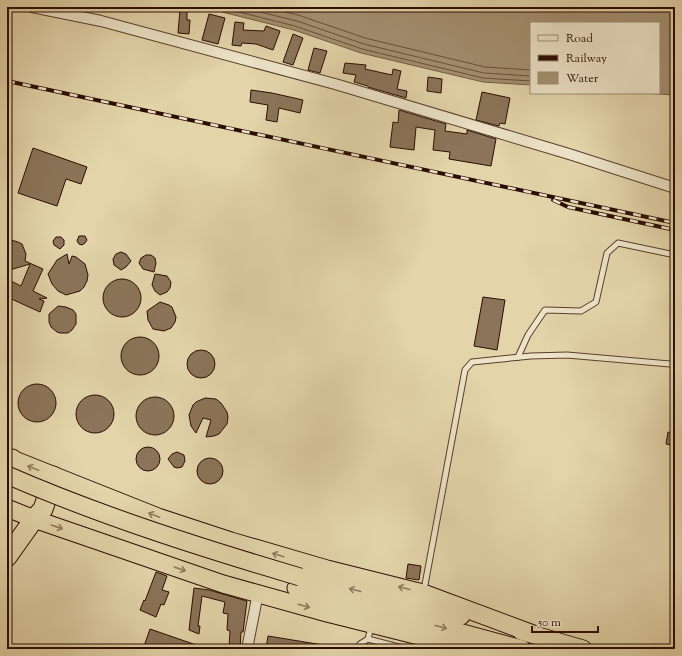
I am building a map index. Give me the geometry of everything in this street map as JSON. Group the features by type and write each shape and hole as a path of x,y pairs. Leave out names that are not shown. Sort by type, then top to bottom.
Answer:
{"highway":[{"path":"8,464 52,476 158,517 231,541 327,570 423,593 533,634 583,649"},
{"path":"8,464 86,507 229,556 298,582 522,649"},
{"path":"7,557 43,509 50,489 52,476"},
{"path":"7,488 84,518 214,563 533,634"},
{"path":"7,508 34,519 223,584 258,593 370,632 502,649"}],"street":[{"path":"32,7 101,21 335,84 569,154 675,188"},
{"path":"247,649 258,593"}],"lane":[{"path":"518,357 528,335 545,310 581,311 596,302 607,253 618,243 675,255"},
{"path":"423,593 465,370 472,362 518,357 567,355 670,364 675,363"},
{"path":"357,649 370,632 406,649"}],"water":[{"path":"202,7 675,7 675,95 660,94 660,22 530,22 530,85 483,82 361,53 294,30"}],"building":[{"path":"180,9 187,10 187,20 190,20 189,34 178,33"},
{"path":"209,14 225,18 218,44 202,40"},
{"path":"235,22 244,23 243,30 264,31 266,26 280,31 273,50 256,44 242,43 241,46 232,45"},
{"path":"293,34 303,38 293,65 283,62"},
{"path":"314,48 327,51 320,73 308,70"},
{"path":"345,63 366,65 365,69 392,75 393,69 401,71 397,89 407,91 406,98 354,82 356,75 343,73"},
{"path":"428,77 442,79 441,93 427,91"},
{"path":"251,90 303,100 300,113 279,108 277,122 266,120 268,105 250,102"},
{"path":"482,92 510,98 505,124 500,123 499,126 476,120"},
{"path":"399,110 446,124 445,131 467,134 467,130 496,139 491,166 449,159 450,152 433,150 435,130 416,127 414,150 390,147 393,122 398,123"},
{"path":"33,148 87,167 81,184 66,179 57,206 18,193"},
{"path":"79,236 85,236 87,240 82,245 77,241"},
{"path":"56,237 61,237 64,240 64,245 60,249 54,245 53,241"},
{"path":"7,240 22,244 26,254 25,261 43,269 33,291 47,298 39,299 44,301 40,312 7,297 7,279 21,286 30,264 13,269 7,269"},
{"path":"121,252 126,254 131,261 121,270 114,265 113,259 116,254"},
{"path":"67,254 69,264 72,256 76,257 85,264 88,275 84,287 80,291 66,295 58,291 52,284 48,274 57,260"},
{"path":"146,255 151,255 155,258 156,263 154,272 143,269 139,263 141,258"},
{"path":"155,274 167,276 171,282 170,288 167,292 160,295 155,291 152,285"},
{"path":"118,279 126,279 136,284 140,291 140,305 136,312 126,317 118,317 108,312 106,309 103,302 103,294 108,284 111,282"},
{"path":"483,297 505,300 497,350 474,346"},
{"path":"160,302 172,307 176,317 171,328 164,331 153,329 148,320 147,311"},
{"path":"58,306 73,310 76,314 76,324 68,333 57,332 51,327 49,322 49,314"},
{"path":"136,337 144,337 151,340 156,345 159,356 156,367 151,372 144,375 136,375 129,372 124,367 121,360 121,352 124,345 129,340"},
{"path":"201,350 211,354 215,364 211,374 201,378 191,374 187,364 191,354"},
{"path":"37,384 47,387 53,393 56,403 53,413 47,419 37,422 27,419 21,413 18,403 21,393 27,387"},
{"path":"91,395 99,395 111,404 114,414 111,424 105,430 99,433 91,433 79,424 76,418 76,410 85,398"},
{"path":"151,397 159,397 166,400 171,405 174,416 171,427 166,432 159,435 151,435 144,432 139,427 136,420 136,412 139,405 144,400"},
{"path":"205,398 216,399 221,403 227,412 227,424 219,434 214,436 206,437 211,420 203,418 196,433 191,426 189,415 193,405"},
{"path":"668,432 675,434 675,446 666,444"},
{"path":"148,447 153,448 159,454 159,464 153,470 148,471 143,470 137,464 136,459 137,454 143,448"},
{"path":"177,452 184,455 185,461 182,467 177,468 174,467 168,459 172,454"},
{"path":"210,458 219,462 223,471 219,480 210,484 201,480 197,471 201,462"},
{"path":"408,564 421,566 419,580 406,578"},
{"path":"156,572 167,576 162,590 169,592 164,605 161,604 156,617 140,610"},
{"path":"194,588 209,590 247,601 243,632 241,632 240,649 231,649 232,647 229,647 230,631 227,630 228,614 223,613 225,602 202,596 198,626 200,626 199,634 189,630"},
{"path":"150,629 205,648 205,649 143,649"},
{"path":"268,636 323,645 323,649 266,649"}],"railway":[{"path":"7,81 675,223"},
{"path":"553,200 568,207 675,230"}]}
